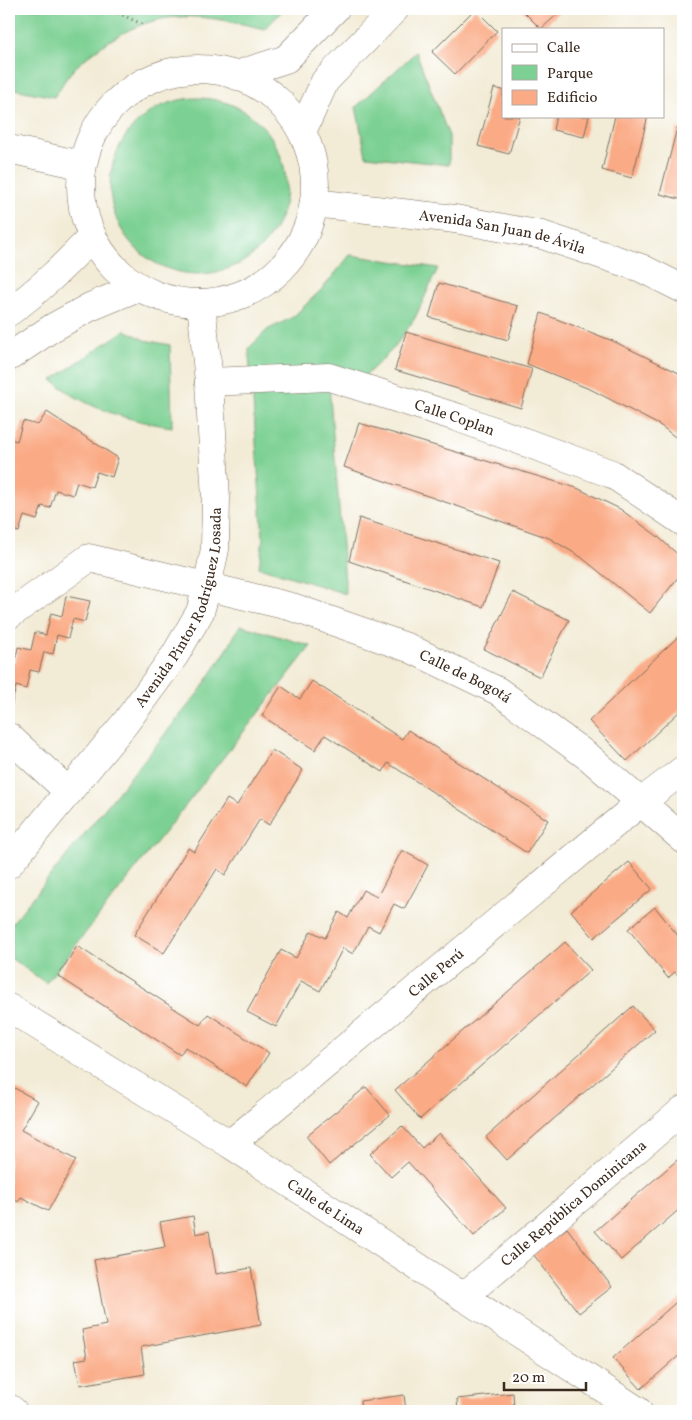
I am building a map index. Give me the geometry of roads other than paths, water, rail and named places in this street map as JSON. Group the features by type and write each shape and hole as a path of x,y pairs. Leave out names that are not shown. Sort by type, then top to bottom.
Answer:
{"street":[{"path":"236,75 286,59 335,9"},
{"path":"302,132 325,81 395,9"},
{"path":"186,69 216,70 236,75 270,92 289,111 302,132 314,178 314,202 309,225 298,245 273,275 238,295 201,303 168,299 138,287 111,266 92,237 82,205 80,186 81,165 93,132 119,99 154,78 186,69"},
{"path":"9,149 81,165"},
{"name":"Avenida San Juan de Ávila","path":"314,202 455,219 542,235 642,268 683,290"},
{"path":"9,312 30,297 92,237"},
{"path":"9,357 52,328 90,306 138,287"},
{"name":"Avenida Pintor Rodríguez Losada","path":"9,864 126,722 175,655 200,612 215,549 216,498 209,382 201,303"},
{"name":"Calle Coplan","path":"209,382 329,377 459,418 612,474 683,522"},
{"name":"Calle de Bogotá","path":"9,615 89,558 292,607 409,648 498,691 590,758 683,839"},
{"path":"9,737 68,792"},
{"name":"Calle Perú","path":"230,1144 641,802 683,770"},
{"name":"Calle de Lima","path":"9,1008 230,1144 638,1411"},
{"name":"Calle República Dominicana","path":"463,1297 683,1110"},
{"path":"9,1408 13,1411"}]}
